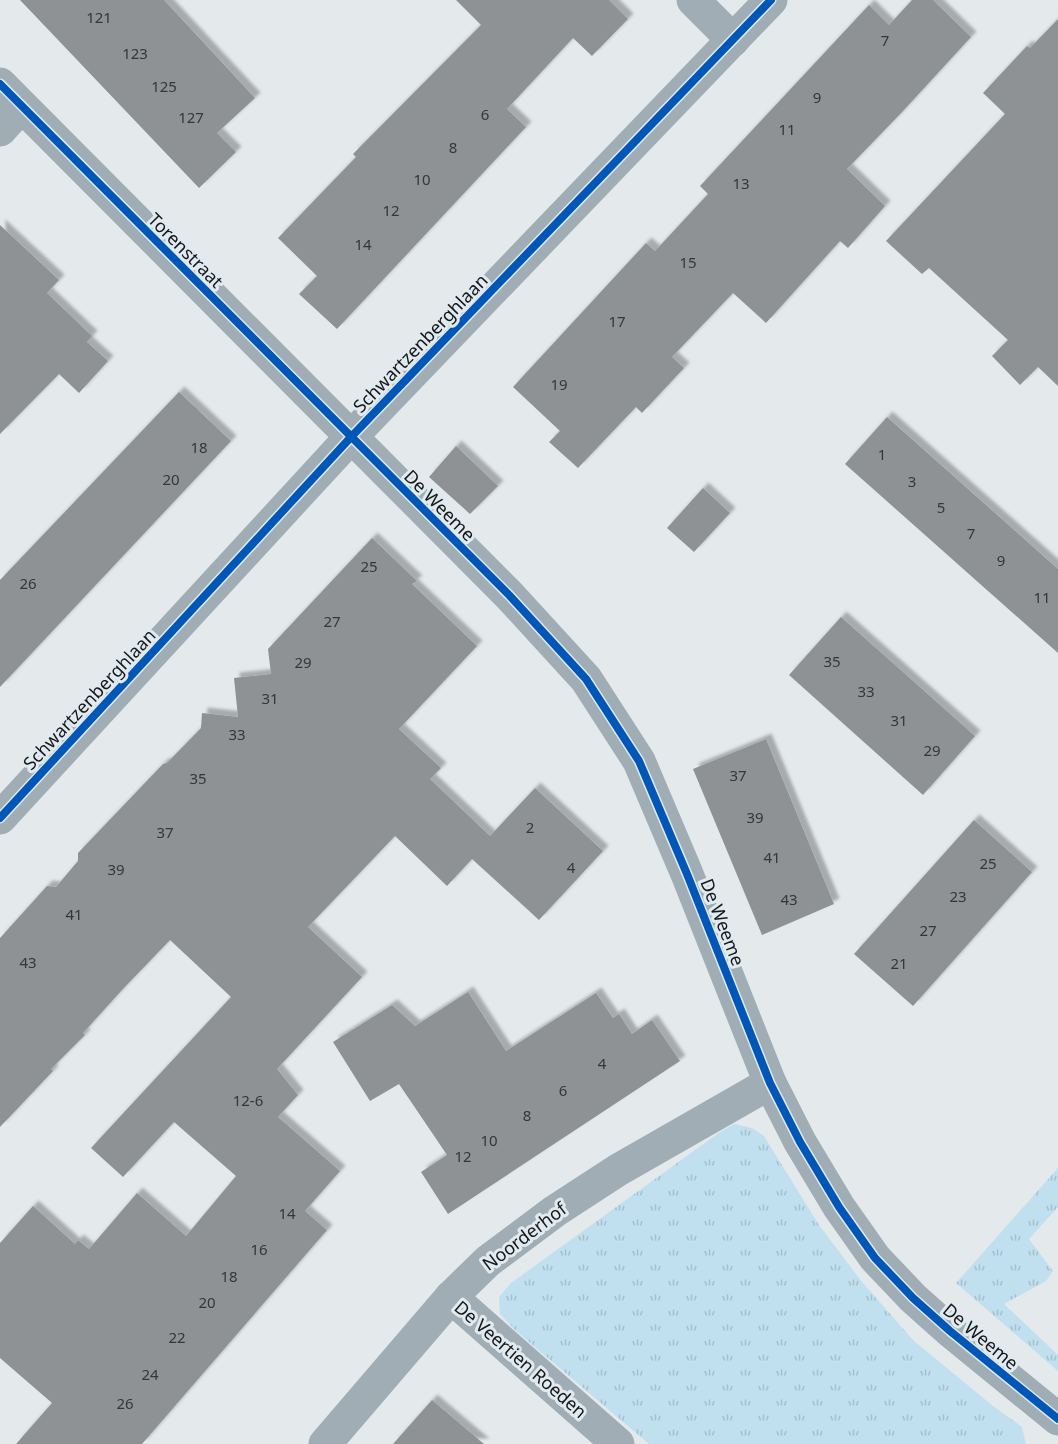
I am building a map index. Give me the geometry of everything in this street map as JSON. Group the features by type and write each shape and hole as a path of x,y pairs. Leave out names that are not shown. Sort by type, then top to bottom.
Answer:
{"street":[{"path":"693,0 733,40"},
{"name":"Schwartzenberghlaan","path":"0,818 351,437 771,0"},
{"name":"Torenstraat","path":"7,107 351,437"},
{"name":"De Weeme","path":"351,437 509,595 586,680 639,760 770,1083 805,1151 839,1208 875,1258 922,1306 1058,1419"},
{"name":"Noorderhof","path":"325,1444 451,1298 488,1261 555,1211 618,1170 770,1083"},
{"name":"De Veertien Roeden","path":"451,1298 618,1444"},
{"path":"1052,1444 1058,1438"}],"green space":[{"path":"734,1124 752,1128 764,1136 819,1225 862,1282 914,1341 1022,1427 1026,1444 649,1444 516,1331 500,1314 499,1297 511,1283"},
{"path":"1058,1168 1058,1207 1029,1239 1053,1271 1046,1281 1004,1304 1058,1355 1058,1371 956,1283"}],"building":[{"path":"20,0 164,0 255,98 217,133 236,152 199,188"},
{"path":"456,0 609,0 628,19 592,56 573,38 507,109 526,127 337,329 299,294 317,276 278,238 356,157 353,154 481,25"},
{"path":"912,0 933,0 971,37 847,169 885,206 848,248 840,241 766,323 733,293 672,357 684,368 642,413 636,407 578,468 549,442 560,431 513,387 646,243 655,251 708,194 700,186 869,5 889,25"},
{"path":"1058,19 1058,386 1038,367 1020,385 992,356 1008,340 929,268 922,274 886,241 1005,114 983,93 1027,46 1030,48"},
{"path":"0,225 59,280 47,293 92,336 87,342 108,361 79,393 59,374 0,434"},
{"path":"179,392 231,441 0,687 0,580"},
{"path":"887,417 1058,569 1058,653 845,464"},
{"path":"456,446 498,486 470,514 429,477"},
{"path":"703,488 730,513 694,552 667,528"},
{"path":"372,538 417,581 412,584 477,646 399,729 441,768 430,779 490,836 535,788 603,851 539,920 472,859 447,886 395,836 308,927 362,977 277,1069 298,1095 278,1117 340,1171 305,1211 327,1230 142,1444 16,1444 52,1403 0,1358 0,1243 33,1206 75,1244 78,1240 89,1249 137,1193 186,1236 236,1176 174,1122 123,1177 91,1148 231,997 170,940 121,991 83,1033 85,1035 51,1069 53,1071 0,1127 0,938 47,886 56,887 78,861 78,853 163,764 167,763 201,728 202,713 238,717 234,678 271,674 268,649"},
{"path":"841,617 975,736 923,795 789,675"},
{"path":"766,739 834,904 762,935 693,769"},
{"path":"974,820 1032,872 913,1006 854,954"},
{"path":"468,992 506,1051 596,993 613,1018 619,1014 632,1034 652,1020 680,1061 448,1214 421,1172 447,1155 399,1084 370,1101 333,1042 392,1005 415,1026"},
{"path":"432,1400 484,1444 393,1444"}],"cycle path":[{"path":"0,818 351,437 771,0"},
{"path":"0,84 509,595 586,679 639,761 687,874 770,1083 800,1142 839,1207 875,1258 913,1298 1058,1419"}]}
